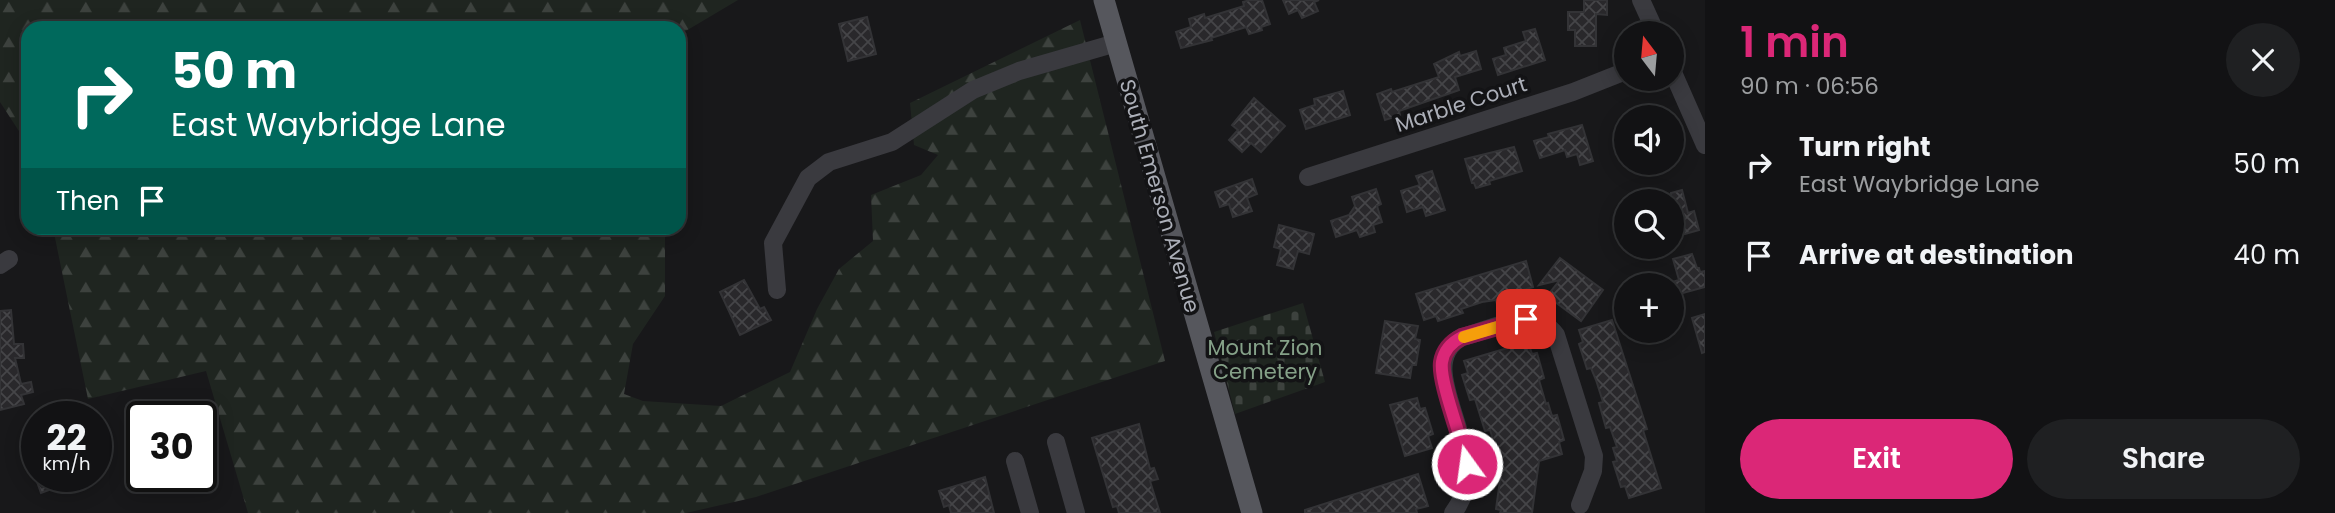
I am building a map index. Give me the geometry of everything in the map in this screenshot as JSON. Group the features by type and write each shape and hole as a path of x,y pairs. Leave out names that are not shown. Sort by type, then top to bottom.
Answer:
{"main road":[{"name":"South Emerson Avenue","path":"1107,1 1116,43 1252,513"}],"street":[{"path":"1641,0 1651,21"},
{"path":"777,290 773,243 808,178 829,162 892,142 973,90 1008,76 1116,43"},
{"name":"Marble Court","path":"1308,177 1573,92 1614,76"},
{"path":"1681,91 1705,145"},
{"path":"1453,513 1465,489 1467,464 1442,371 1445,354 1454,342 1462,337 1526,319 1533,319 1548,326 1559,341 1594,456 1593,471 1580,505"},
{"path":"1056,442 1076,513"},
{"path":"1015,461 1030,513"}],"green space":[{"path":"0,0 738,0 686,31 686,21 21,21 21,134 0,102"},
{"path":"1080,20 1165,361 756,497 686,513 248,513 206,371 88,399 54,235 665,235 665,296 633,344 624,394 643,401 721,406 790,372 817,309 839,269 873,241 871,195 921,175 938,155 914,145 910,103"},
{"name":"Mount Zion Cemetery","path":"1303,303 1325,382 1235,414 1214,332"}],"building":[{"path":"1262,0 1270,24 1261,27 1262,30 1249,34 1246,27 1181,48 1176,32 1191,27 1189,19 1204,14 1205,18 1244,6 1243,2"},
{"path":"1283,0 1319,0 1314,2 1318,11 1302,18 1298,10 1289,14"},
{"path":"1584,0 1607,0 1607,15 1596,14 1596,46 1575,46 1575,30 1568,30 1568,12 1584,12"},
{"path":"867,17 876,54 848,61 839,24"},
{"path":"1535,29 1545,60 1498,75 1493,59 1506,55 1504,48 1526,41 1523,32"},
{"path":"1476,51 1481,69 1455,77 1459,90 1399,111 1400,115 1385,120 1377,94 1439,77 1434,64 1459,52 1460,56"},
{"path":"1343,91 1350,115 1306,129 1300,110 1315,105 1314,99"},
{"path":"1254,98 1285,126 1261,152 1251,143 1242,152 1229,140 1238,130 1232,125"},
{"path":"1582,125 1593,161 1580,165 1577,154 1567,157 1565,150 1540,158 1534,141 1549,137 1548,134"},
{"path":"1514,147 1522,171 1476,188 1465,159"},
{"path":"1432,171 1445,210 1426,216 1423,207 1407,212 1401,191 1420,185 1416,176"},
{"path":"1252,179 1257,194 1247,198 1252,211 1233,217 1229,204 1220,207 1215,192"},
{"path":"1376,189 1381,204 1377,206 1382,222 1373,225 1375,232 1360,237 1357,230 1336,237 1331,221 1349,215 1355,206 1352,197"},
{"path":"1684,198 1688,213 1694,211 1699,230 1684,234"},
{"path":"1279,225 1314,234 1309,254 1298,251 1293,269 1277,265 1281,249 1274,247"},
{"path":"1692,254 1700,272 1705,271 1705,287 1684,293 1684,273 1677,273 1673,259 1684,259 1684,256"},
{"path":"1560,258 1603,290 1581,321 1547,296 1560,280 1539,285"},
{"path":"1526,261 1533,287 1520,291 1521,297 1497,304 1496,300 1482,302 1461,309 1463,313 1438,321 1436,316 1424,320 1416,294"},
{"path":"744,280 760,309 764,307 771,320 740,335 720,292"},
{"path":"11,310 14,344 23,344 24,358 15,358 21,384 31,382 33,392 21,395 21,405 0,410 0,311"},
{"path":"1705,314 1705,352 1702,353 1692,318"},
{"path":"1612,320 1614,343 1619,343 1647,429 1643,430 1661,488 1629,498 1625,486 1621,487 1613,462 1617,461 1613,448 1617,447 1610,427 1606,428 1599,403 1603,402 1591,368 1587,369 1579,344 1583,342 1579,330"},
{"path":"1385,321 1418,326 1415,339 1420,340 1416,365 1412,365 1410,378 1376,373"},
{"path":"1528,342 1532,354 1537,353 1544,378 1539,380 1546,404 1548,403 1552,416 1557,415 1564,440 1559,442 1562,454 1539,461 1532,513 1500,513 1501,510 1496,509 1502,466 1495,468 1490,451 1496,449 1490,430 1485,431 1475,399 1470,400 1462,375 1468,373 1464,361"},
{"path":"1417,398 1420,409 1425,408 1433,434 1428,436 1432,448 1405,456 1390,405"},
{"path":"1139,424 1150,469 1154,468 1158,479 1150,481 1160,513 1119,513 1117,506 1113,507 1092,438"},
{"path":"1418,474 1428,506 1416,509 1417,513 1305,513 1305,510"},
{"path":"985,477 994,513 951,513 949,505 944,507 939,491"}],"slow traffic":[{"path":"1464,337 1504,325"}],"route":[{"path":"1467,464 1442,371 1445,354 1454,342 1462,337 1526,319"}]}
